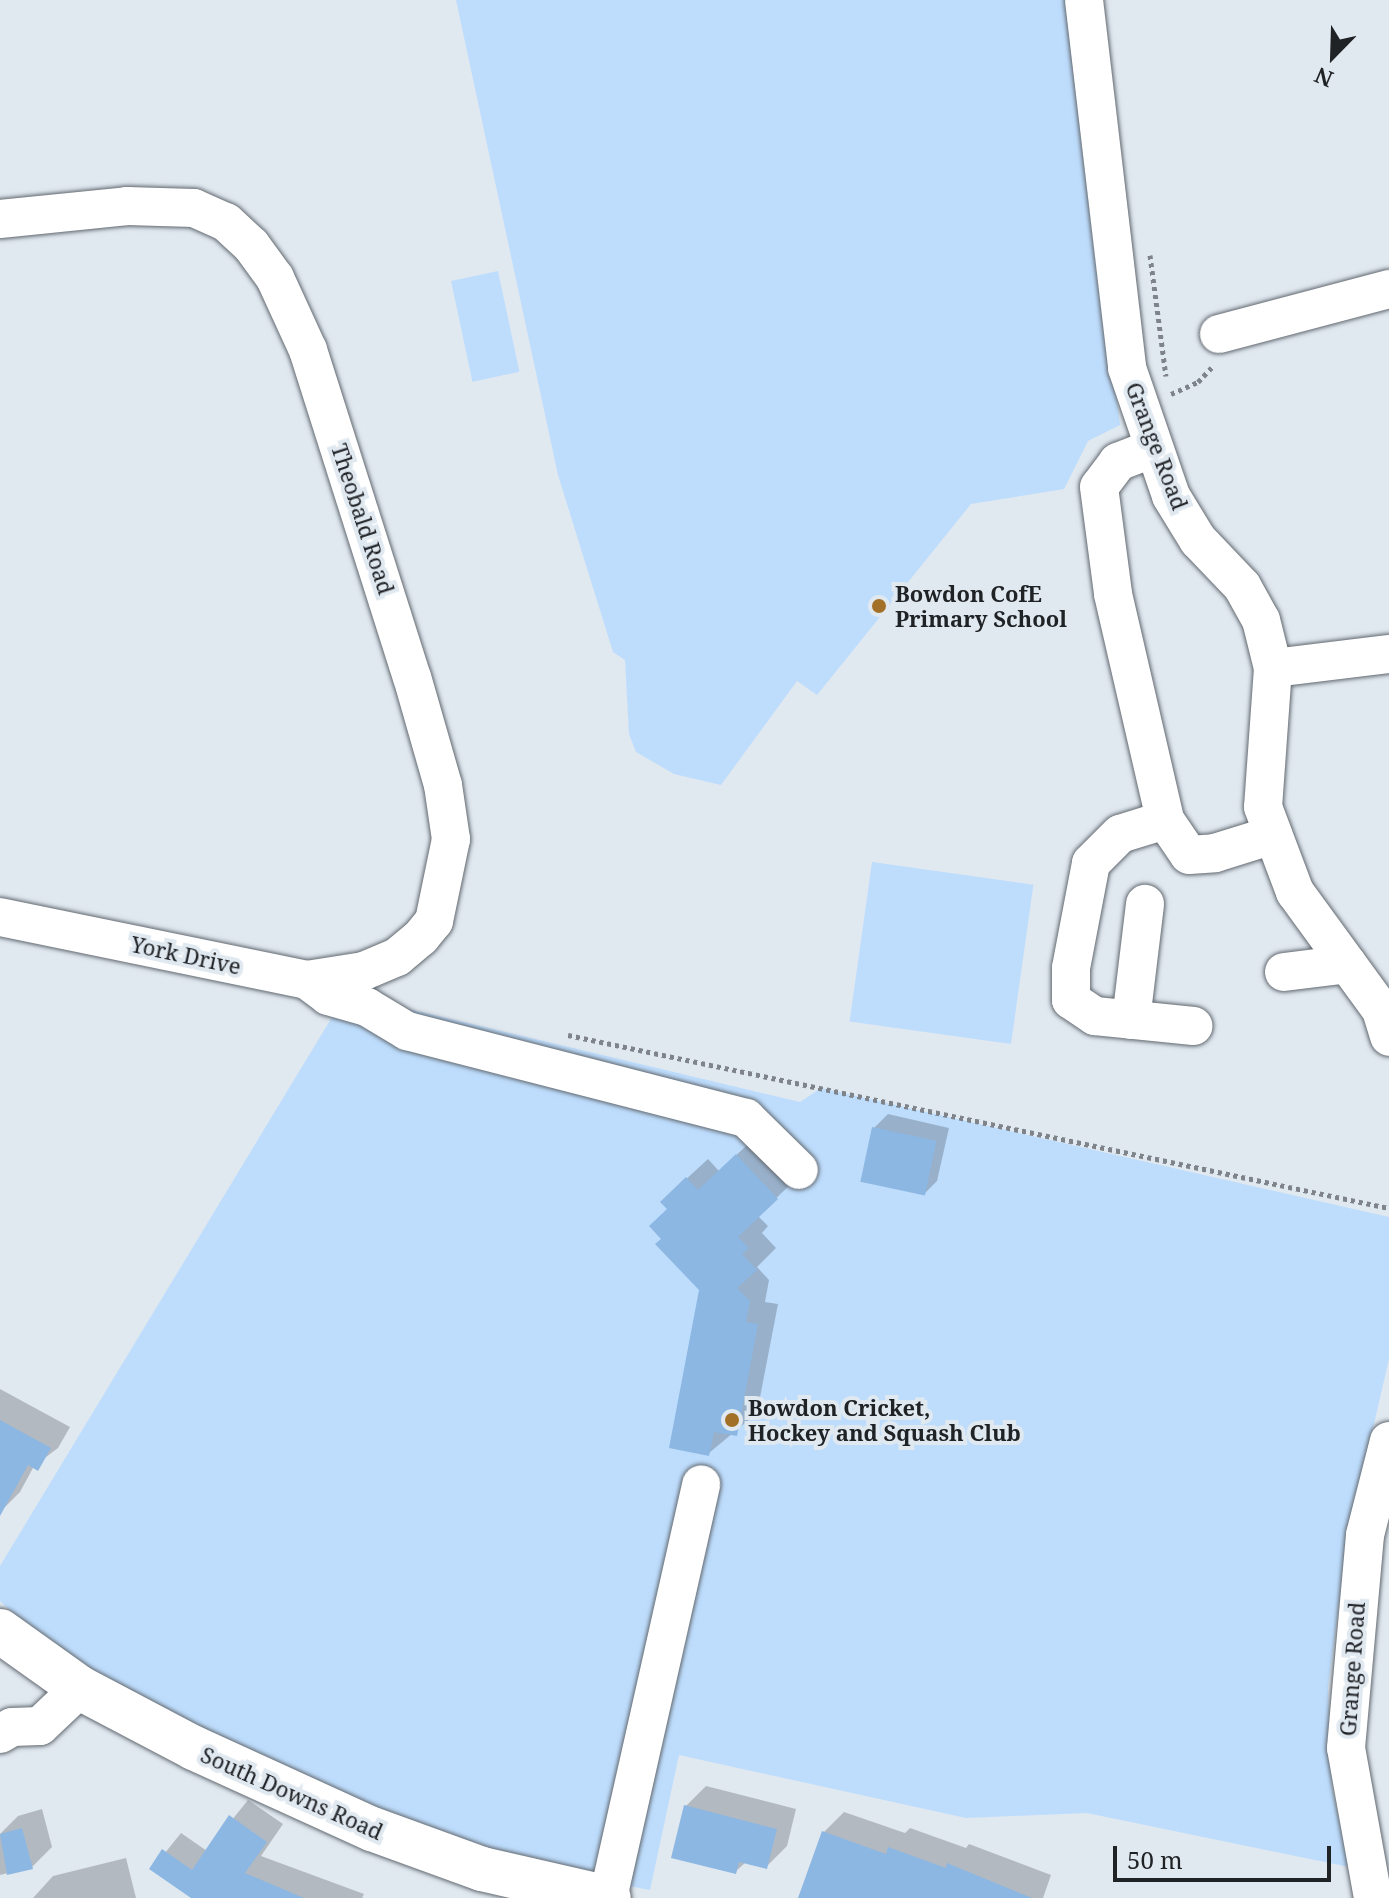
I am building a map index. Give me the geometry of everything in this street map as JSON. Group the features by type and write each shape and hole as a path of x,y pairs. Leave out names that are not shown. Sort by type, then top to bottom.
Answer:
{"main road":[{"name":"South Downs Road","path":"0,1631 80,1688 194,1748 429,1852 608,1898"}],"street":[{"name":"Grange Road","path":"1084,0 1127,368 1171,496 1198,540 1242,586 1261,620 1273,668 1263,807 1295,892 1381,1010 1389,1037"},
{"name":"Theobald Road","path":"0,219 127,206 194,208 226,222 251,245 275,278 308,350 408,662 443,785 451,839 434,921 421,937 397,957 364,971 307,980"},
{"path":"1219,334 1389,289"},
{"path":"1154,448 1118,462 1099,487 1113,594 1165,820 1189,855 1215,853 1273,835"},
{"path":"1273,668 1389,654"},
{"path":"1165,820 1120,834 1091,863 1071,968 1071,1000 1095,1016 1193,1026"},
{"path":"1131,1020 1145,904"},
{"name":"York Drive","path":"0,917 307,980 328,996 367,1007 407,1031 746,1118 799,1170"},
{"path":"1284,972 1348,964"},
{"name":"Grange Road","path":"1373,1898 1346,1748 1365,1535 1389,1441"},
{"path":"608,1898 701,1484"},
{"path":"0,1734 12,1727 40,1726 80,1688"}],"path":[{"path":"1163,397 1198,382 1214,368 1219,334"},
{"path":"566,1034 1389,1208"}],"shaded area":[{"path":"456,0 1068,0 1120,425 1088,441 1064,489 971,504 817,695 797,681 721,785 674,774 636,752 629,734 625,660 613,652 558,475"},
{"path":"498,271 519,372 472,382 451,281"},
{"path":"872,862 1033,885 1011,1044 850,1021"},
{"name":"Bowdon Cricket, Hockey and Squash Club","path":"346,994 800,1102 821,1088 1389,1217 1389,1359 1348,1536 1328,1687 1332,1787 1349,1867 1087,1813 966,1818 679,1755 650,1890 560,1873 413,1825 113,1687 19,1619 0,1601 0,1566"}],"building":[{"path":"872,1127 937,1141 925,1195 860,1182"},
{"path":"736,1154 778,1199 738,1237 749,1248 742,1254 757,1270 737,1288 750,1301 746,1322 758,1324 737,1436 714,1432 709,1456 669,1448 699,1290 655,1244 661,1239 649,1226 667,1209 660,1202 686,1177 698,1190"},
{"path":"0,1420 51,1448 38,1471 28,1465 0,1516"},
{"path":"684,1805 777,1829 767,1869 739,1862 736,1874 671,1858"},
{"path":"229,1815 267,1842 245,1873 304,1898 191,1898 149,1869 162,1849 192,1870"},
{"path":"22,1828 33,1869 7,1875 0,1834"},
{"path":"822,1831 886,1854 888,1847 946,1868 947,1863 1032,1898 798,1898"}],"place":[{"name":"Bowdon CofE Primary School","path":"879,606"},
{"name":"Bowdon Cricket, Hockey and Squash Club","path":"732,1420"}]}
